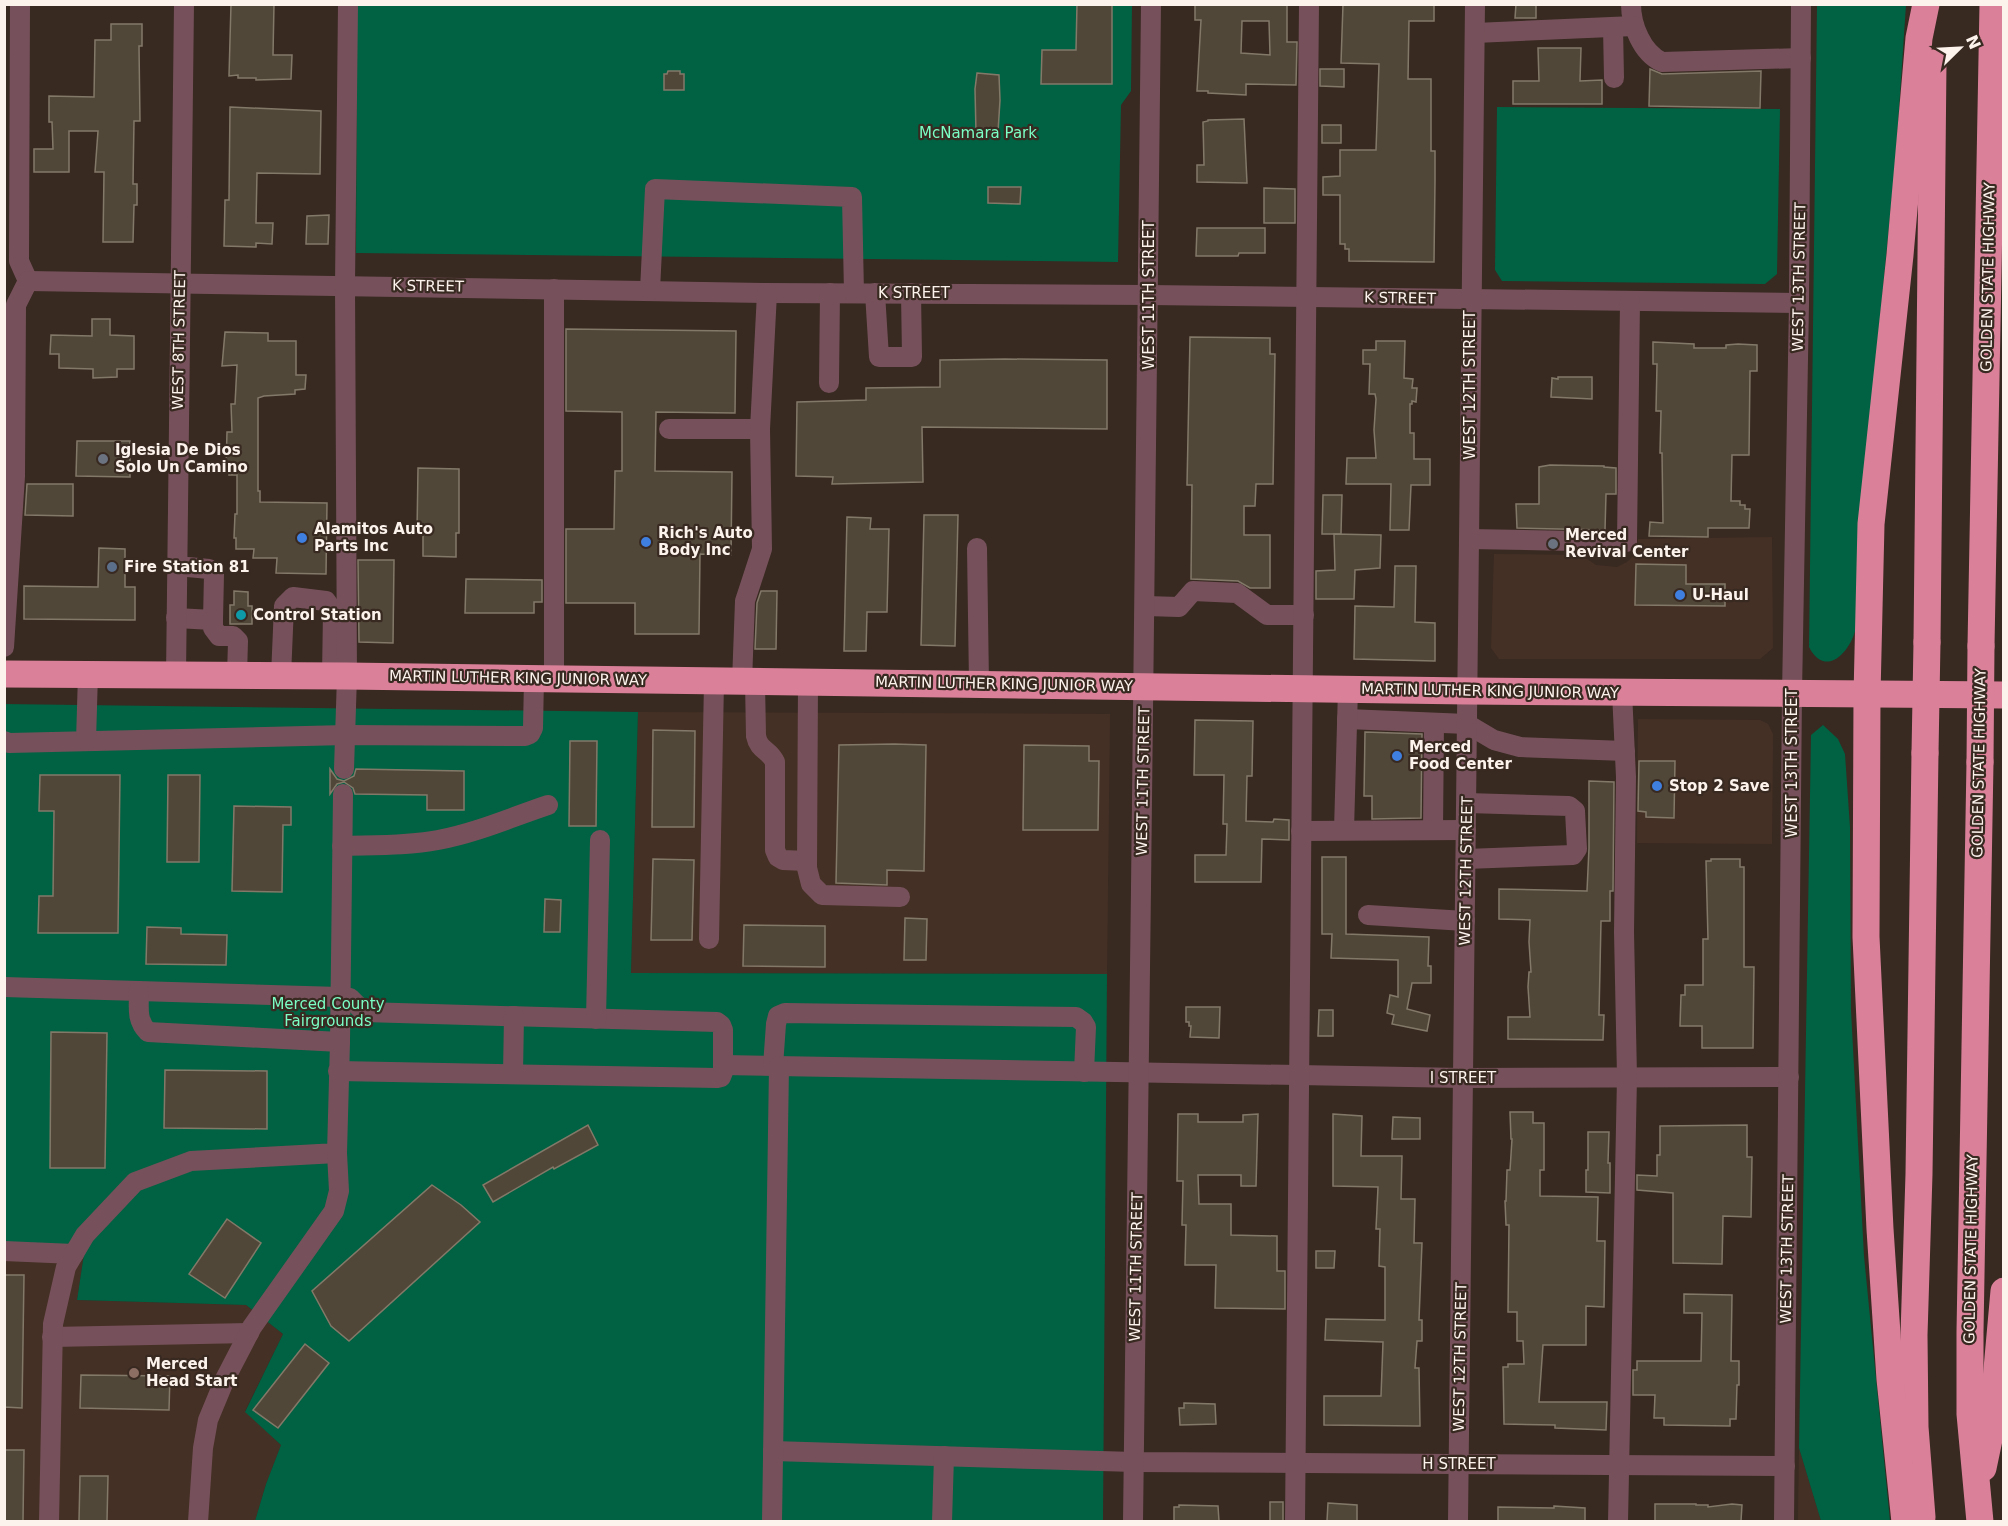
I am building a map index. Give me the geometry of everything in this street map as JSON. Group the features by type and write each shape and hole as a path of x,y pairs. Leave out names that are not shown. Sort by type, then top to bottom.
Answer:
{"highway":[{"path":"1905,1521 1896,1452 1887,1333 1866,936 1867,695 1871,524 1900,255 1919,38 1926,4"},
{"path":"1922,1521 1915,1427 1914,1335 1919,1174 1927,642 1934,4"},
{"name":"GOLDEN STATE HIGHWAY","path":"1979,1509 1971,1414 1970,1332 1993,4"},
{"path":"2001,4 2004,16"},
{"name":"MARTIN LUTHER KING JUNIOR WAY","path":"4,674 2004,695"},
{"path":"1979,1509 1992,1425 2004,1291"}],"street":[{"path":"4,647 15,476 16,305 28,281 19,261 20,4"},
{"name":"WEST 8TH STREET","path":"176,675 184,4"},
{"path":"339,676 348,4"},
{"name":"WEST 11TH STREET","path":"1133,1521 1146,606 1151,4"},
{"path":"1295,1521 1310,4"},
{"name":"WEST 12TH STREET","path":"1458,1521 1476,4"},
{"path":"1630,4 1634,26 1649,52 1662,62 1801,58"},
{"name":"WEST 13TH STREET","path":"1784,1521 1801,4"},
{"path":"1475,33 1634,26"},
{"path":"1608,27 1614,78"},
{"path":"650,290 655,189 852,197 854,293"},
{"name":"K STREET","path":"28,281 767,293 1799,303"},
{"path":"4,741 9,743 346,735 525,736 530,734 554,627 554,288"},
{"path":"767,293 760,429 762,549 745,601 749,682 757,744 772,756 775,762 778,857 783,860 807,861"},
{"path":"829,383 830,293"},
{"path":"875,293 879,357 912,357 911,293"},
{"path":"1469,539 1627,542 1630,301"},
{"path":"669,429 760,429"},
{"path":"977,549 979,684"},
{"path":"177,566 209,569 214,574 213,628 219,636 233,636 238,641 237,676"},
{"path":"1146,606 1179,607 1193,591 1237,593 1267,615 1304,615"},
{"path":"281,676 284,606 293,597 326,601 333,611 346,735 344,769"},
{"path":"176,618 213,620"},
{"path":"86,741 88,674"},
{"path":"709,939 714,682"},
{"path":"808,682 807,861 811,884 822,895 900,897"},
{"path":"1344,830 1348,689"},
{"path":"1391,690 1391,721"},
{"path":"1618,1521 1627,1077 1624,932 1625,751 1622,692"},
{"path":"1347,719 1467,724 1494,740 1520,747 1625,751"},
{"path":"1433,830 1434,723"},
{"path":"198,1521 203,1448 208,1420 225,1379 249,1333 334,1211 339,1191 336,1153 340,1042 343,794"},
{"path":"1466,859 1573,855 1577,849 1575,811 1569,806 1467,803"},
{"path":"342,846 410,844 438,840 548,805"},
{"path":"1302,831 1466,830"},
{"path":"596,1019 600,840"},
{"path":"1368,915 1465,921"},
{"path":"4,987 350,998 364,1012 717,1022 723,1030 723,1065 721,1077 717,1078 338,1071"},
{"path":"139,991 141,1025 148,1032 340,1042"},
{"path":"772,1521 776,1024 778,1016 785,1013 1076,1017 1086,1027 1084,1072"},
{"path":"513,1074 514,1016"},
{"name":"I STREET","path":"723,1065 1463,1078 1789,1077"},
{"path":"49,1521 53,1324 66,1267 85,1235 135,1182 191,1161 336,1153"},
{"path":"4,1251 74,1254"},
{"path":"52,1337 249,1333"},
{"name":"H STREET","path":"773,1451 1134,1462 1785,1466"},
{"path":"942,1521 944,1456"}],"shaded area":[{"path":"1772,537 1773,648 1760,659 1499,659 1491,648 1494,554 1581,555 1596,565 1617,567 1627,562 1635,554 1638,539"},
{"path":"638,712 1110,714 1107,974 631,973"},
{"path":"1638,719 1760,720 1768,724 1773,734 1772,844 1637,843"},
{"name":"Merced Head Start","path":"5,1253 84,1254 77,1300 246,1305 283,1334 245,1411 281,1445 255,1521 5,1522"},
{"path":"1799,1448 1821,1521 1798,1521"}],"green space":[{"name":"McNamara Park","path":"357,5 1132,5 1131,91 1121,105 1118,262 356,253"},
{"path":"1817,5 1906,5 1896,154 1860,525 1856,627 1854,636 1844,652 1830,661 1823,661 1816,657 1809,647"},
{"path":"1497,107 1780,109 1777,274 1765,284 1502,281 1495,270"},
{"name":"Merced County Fairgrounds","path":"4,704 638,712 631,973 1107,974 1103,1521 255,1521 281,1445 245,1412 283,1334 246,1305 77,1300 84,1254 5,1249"},
{"path":"1823,725 1838,739 1845,754 1850,827 1851,1010 1864,1256 1890,1521 1821,1521 1799,1448 1811,735"}],"building":[{"path":"231,4 274,4 273,55 292,55 291,79 256,80 256,78 238,78 238,75 229,76"},
{"path":"1077,4 1112,4 1112,84 1041,84 1042,50 1076,50"},
{"path":"1195,4 1287,4 1287,42 1297,42 1296,85 1246,84 1246,95 1197,91 1201,20 1195,20","holes":["1242,21 1269,21 1270,55 1241,53"]},
{"path":"1343,4 1434,4 1434,21 1409,21 1408,79 1431,79 1431,151 1435,151 1434,262 1349,261 1349,249 1345,249 1345,244 1340,244 1340,195 1323,195 1323,177 1340,176 1340,150 1376,150 1379,64 1341,63"},
{"path":"1516,4 1536,4 1536,18 1515,18"},
{"path":"111,24 142,24 142,46 139,46 140,121 134,121 133,184 137,184 137,205 134,205 133,242 103,242 104,172 95,172 98,131 69,131 69,172 34,172 34,149 53,149 52,122 49,122 49,96 94,97 95,40 111,40"},
{"path":"1538,48 1581,48 1580,81 1602,80 1602,104 1513,104 1513,81 1539,81"},
{"path":"1320,69 1344,69 1344,87 1320,86"},
{"path":"1650,69 1662,74 1761,71 1760,108 1649,106"},
{"path":"668,71 680,71 680,74 684,74 684,90 664,90 664,74"},
{"path":"977,73 999,75 998,132 976,133"},
{"path":"230,107 321,111 320,174 257,173 256,223 273,223 272,244 256,243 256,247 224,246 225,200 229,200"},
{"path":"1244,119 1247,183 1197,182 1197,165 1204,165 1203,122"},
{"path":"1322,125 1341,125 1341,143 1322,143"},
{"path":"988,187 1021,187 1020,204 988,203"},
{"path":"1264,188 1295,189 1295,223 1264,223"},
{"path":"329,215 328,244 306,244 307,216"},
{"path":"1197,228 1265,228 1265,253 1239,253 1238,256 1196,256"},
{"path":"92,319 110,319 110,335 134,336 134,369 117,369 117,377 93,378 93,369 59,368 59,354 50,354 51,335 92,336"},
{"path":"566,329 736,331 735,413 656,412 655,471 732,472 731,555 700,554 699,634 635,634 635,603 566,603 566,529 614,529 615,471 622,471 622,412 566,411"},
{"path":"225,332 268,333 268,341 296,341 296,375 306,375 305,389 295,390 295,394 258,398 258,491 260,491 260,502 327,503 326,574 276,573 277,558 253,558 254,549 236,549 236,538 234,538 235,514 237,514 237,475 229,475 229,468 226,468 227,432 232,432 231,404 235,404 237,365 222,366"},
{"path":"1190,337 1270,338 1270,354 1275,354 1273,484 1256,484 1255,506 1244,506 1244,535 1270,535 1270,588 1250,588 1238,581 1191,579 1192,485 1187,485"},
{"path":"1376,341 1405,341 1404,378 1413,379 1412,388 1417,388 1416,402 1412,401 1410,404 1410,433 1414,433 1414,459 1430,459 1430,485 1411,485 1409,530 1390,530 1391,484 1346,484 1347,458 1376,458 1374,430 1376,399 1375,394 1369,394 1370,364 1363,364 1363,350 1376,350"},
{"path":"1653,342 1694,344 1694,348 1726,348 1726,345 1738,344 1757,345 1757,371 1750,371 1749,455 1732,455 1731,501 1740,501 1740,505 1745,505 1745,509 1750,509 1749,528 1708,528 1708,537 1649,536 1650,522 1663,523 1661,411 1656,411 1657,364 1653,364"},
{"path":"940,360 1107,360 1107,429 922,427 923,482 832,484 833,477 796,476 797,402 866,400 866,388 940,387"},
{"path":"1558,377 1592,377 1592,399 1551,397 1552,378 1558,379"},
{"name":"Iglesia De Dios Solo Un Camino","path":"77,441 130,441 130,477 76,476"},
{"path":"1550,465 1616,468 1616,494 1606,494 1605,530 1517,528 1516,504 1539,504 1539,467"},
{"name":"Alamitos Auto Parts Inc","path":"418,468 459,469 459,533 456,533 456,557 423,556 423,533 417,532"},
{"path":"27,484 73,484 73,516 25,515"},
{"path":"1323,495 1342,495 1341,534 1322,534"},
{"path":"924,515 958,515 955,646 921,645"},
{"path":"847,517 871,518 870,529 889,529 887,612 867,612 866,651 844,651"},
{"path":"1334,534 1381,535 1380,568 1355,570 1354,599 1316,599 1316,571 1335,570"},
{"name":"Fire Station 81","path":"99,548 125,549 125,587 135,587 135,620 24,619 24,586 98,587"},
{"name":"Alamitos Auto Parts Inc","path":"358,560 394,560 393,643 359,642"},
{"name":"U-Haul","path":"1636,564 1686,565 1686,584 1725,584 1725,606 1635,605"},
{"path":"1395,566 1416,566 1415,622 1435,623 1435,661 1354,659 1355,606 1394,607"},
{"path":"466,579 542,580 542,602 534,602 534,613 465,613"},
{"name":"Control Station","path":"234,591 248,592 248,606 252,606 252,624 230,624 230,605 234,605"},
{"path":"761,591 777,591 776,649 755,649 757,603"},
{"path":"1195,720 1253,721 1252,776 1247,776 1246,821 1289,820 1289,840 1262,839 1261,882 1195,882 1195,855 1226,855 1227,824 1223,824 1224,775 1194,775"},
{"path":"653,730 695,731 694,827 652,827"},
{"path":"1365,732 1422,734 1421,818 1372,819 1372,796 1364,796"},
{"path":"570,741 597,741 596,826 569,826"},
{"path":"839,745 926,745 924,871 887,870 887,885 836,883"},
{"path":"1024,745 1089,746 1089,761 1099,761 1098,830 1023,830"},
{"name":"Stop 2 Save","path":"1639,761 1675,761 1674,818 1646,817 1646,812 1638,811"},
{"path":"330,769 337,779 344,781 354,776 356,769 464,771 464,810 427,810 427,795 355,794 353,788 344,782 337,784 330,794"},
{"path":"40,775 120,775 118,933 38,933 39,896 53,896 54,811 39,811"},
{"path":"168,775 200,775 199,862 167,862"},
{"path":"1589,781 1614,782 1613,891 1610,891 1610,921 1601,921 1599,1015 1604,1015 1603,1040 1508,1039 1508,1017 1530,1017 1528,987 1529,972 1531,972 1530,920 1499,919 1499,889 1587,891"},
{"path":"234,806 291,807 291,825 283,825 282,892 232,891"},
{"path":"1322,857 1346,857 1346,934 1429,937 1428,966 1431,966 1431,983 1412,983 1407,1009 1430,1015 1427,1031 1392,1024 1394,1015 1387,1013 1390,995 1398,997 1398,960 1331,958 1332,934 1322,934"},
{"path":"653,859 694,860 692,940 651,940"},
{"path":"1711,859 1740,859 1740,867 1744,867 1744,967 1754,967 1753,1048 1702,1048 1702,1026 1680,1026 1681,995 1685,995 1685,985 1703,985 1703,939 1708,939 1706,861 1711,861"},
{"path":"545,899 561,900 560,932 544,932"},
{"path":"905,918 927,919 926,960 904,960"},
{"path":"744,925 825,926 825,967 743,966"},
{"path":"147,927 181,928 181,934 227,935 226,965 146,964"},
{"path":"1186,1007 1220,1007 1219,1038 1190,1037 1191,1026 1189,1022 1186,1022"},
{"path":"1319,1010 1333,1010 1333,1036 1318,1036"},
{"path":"51,1032 107,1033 105,1168 50,1168"},
{"path":"165,1070 267,1071 267,1129 164,1128"},
{"path":"1510,1112 1533,1112 1533,1123 1544,1123 1544,1170 1540,1170 1540,1196 1598,1197 1597,1241 1605,1241 1604,1307 1586,1306 1586,1345 1543,1345 1539,1402 1607,1402 1606,1430 1555,1428 1555,1425 1504,1424 1503,1367 1508,1367 1508,1364 1524,1364 1523,1341 1517,1341 1517,1312 1508,1312 1509,1225 1506,1225 1505,1201 1512,1139"},
{"path":"1178,1114 1198,1114 1198,1122 1243,1122 1243,1115 1258,1114 1256,1186 1241,1186 1241,1175 1198,1175 1199,1204 1231,1204 1231,1235 1277,1236 1277,1271 1285,1271 1285,1309 1215,1308 1216,1265 1185,1265 1186,1225 1182,1225 1183,1181 1177,1181"},
{"path":"1333,1114 1362,1116 1361,1156 1402,1156 1401,1199 1415,1199 1414,1243 1422,1243 1419,1320 1422,1320 1422,1341 1417,1341 1415,1368 1419,1368 1420,1426 1324,1425 1324,1396 1381,1396 1383,1342 1325,1340 1326,1319 1385,1320 1385,1267 1379,1266 1380,1229 1376,1229 1378,1187 1333,1186"},
{"path":"1393,1117 1420,1118 1420,1139 1392,1139"},
{"path":"588,1125 598,1145 554,1169 553,1167 493,1202 483,1185"},
{"path":"1747,1125 1747,1157 1752,1157 1751,1217 1723,1216 1722,1264 1673,1263 1673,1193 1637,1190 1637,1175 1657,1176 1660,1126"},
{"path":"1588,1132 1609,1132 1610,1193 1586,1192"},
{"path":"432,1185 461,1205 480,1222 349,1341 331,1326 312,1291"},
{"path":"227,1219 261,1243 225,1298 189,1274"},
{"path":"1316,1251 1335,1251 1334,1268 1316,1268"},
{"path":"4,1275 24,1275 22,1408 4,1407"},
{"path":"1684,1294 1732,1295 1731,1361 1739,1361 1739,1385 1737,1385 1736,1419 1730,1419 1730,1426 1664,1425 1664,1418 1654,1418 1655,1395 1633,1395 1633,1370 1637,1370 1637,1361 1701,1361 1702,1313 1684,1313"},
{"path":"305,1344 329,1363 278,1428 253,1410"},
{"path":"81,1375 170,1376 169,1410 80,1408"},
{"path":"1184,1403 1215,1404 1216,1424 1180,1425 1179,1408 1184,1408"},
{"path":"4,1450 24,1450 23,1521 4,1521"},
{"path":"80,1476 108,1476 107,1521 79,1521"},
{"path":"1270,1502 1283,1502 1283,1521 1270,1521"},
{"path":"1328,1503 1357,1505 1357,1521 1327,1521"},
{"path":"1655,1504 1696,1504 1708,1505 1708,1507 1742,1505 1741,1521 1655,1521"},
{"path":"1179,1505 1218,1506 1219,1521 1174,1521 1174,1507 1179,1507"},
{"path":"1554,1506 1585,1508 1585,1521 1498,1521 1498,1507 1554,1508"}],"place":[{"name":"Iglesia De Dios Solo Un Camino","path":"103,459"},
{"name":"Alamitos Auto Parts Inc","path":"302,538"},
{"name":"Rich's Auto Body Inc","path":"646,542"},
{"name":"Merced Revival Center","path":"1553,544"},
{"name":"Fire Station 81","path":"112,567"},
{"name":"U-Haul","path":"1680,595"},
{"name":"Control Station","path":"241,615"},
{"name":"Merced Food Center","path":"1397,756"},
{"name":"Stop 2 Save","path":"1657,786"},
{"name":"Merced Head Start","path":"134,1373"}]}
